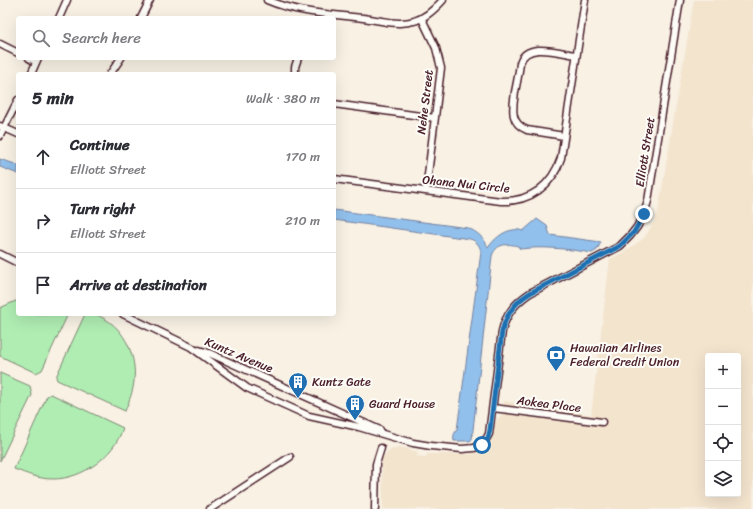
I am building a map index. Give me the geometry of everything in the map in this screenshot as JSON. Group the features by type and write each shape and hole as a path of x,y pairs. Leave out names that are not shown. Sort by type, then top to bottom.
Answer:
{"street":[{"path":"61,16 67,0"},
{"path":"142,16 150,0"},
{"path":"267,0 290,9 330,16"},
{"path":"336,17 395,22 413,22 422,19 429,14 443,0"},
{"name":"Ohana Nui Circle","path":"336,179 501,201 524,198 532,195 545,186 555,173 561,158 576,55 586,0"},
{"name":"Elliott Street","path":"386,434 413,443 425,445 462,449 474,448 482,445 488,438 502,331 505,320 511,310 519,301 530,293 620,246 634,232 644,214 648,202 680,0"},
{"name":"Nehe Street","path":"422,19 436,48 440,62 441,75 426,191"},
{"path":"0,44 16,52"},
{"path":"564,136 522,128 514,119 513,108 520,63 525,55 532,51 538,50 576,55"},
{"path":"31,72 37,60"},
{"path":"111,72 120,60"},
{"path":"295,72 297,60"},
{"path":"0,136 2,127 16,103"},
{"path":"336,104 435,118"},
{"path":"2,127 16,133"},
{"path":"0,254 16,262"},
{"name":"Kuntz Avenue","path":"127,316 191,348 247,388 308,416 386,434"},
{"name":"Kuntz Avenue","path":"191,348 209,353 366,423 386,434"},
{"name":"Aokea Place","path":"493,408 602,422"},
{"path":"375,509 376,464 381,448"},
{"path":"210,509 290,457"}],"shaded area":[{"path":"694,0 753,0 753,509 383,509 382,459 391,449 399,447 405,448 418,452 417,456 424,457 426,457 427,454 470,454 478,451 488,446 491,441 495,422 502,415 504,401 591,415 610,259 624,252 644,238 654,222 658,212"}],"green space":[{"path":"16,301 16,316 67,316 42,370 36,373 0,356 0,308"},
{"path":"84,316 99,316 118,329 128,345 134,363 133,389 125,411 57,380 56,377"},
{"path":"0,373 30,386 32,395 0,461"},
{"path":"51,394 123,428 119,438 112,448 96,464 75,475 64,478 48,479 14,469 47,396"}],"water":[{"path":"0,159 16,164 16,173 0,167"},
{"path":"336,210 468,228 474,231 485,241 488,248 495,239 502,234 514,230 523,231 537,219 547,226 550,235 601,242 597,250 592,253 556,248 520,249 518,246 509,245 502,245 496,249 492,256 472,439 470,441 454,441 454,435 457,430 481,252 476,242 470,239 336,220"}],"place":[{"name":"Hawaiian Airlines Federal Credit Union","path":"556,372"},
{"name":"Kuntz Gate","path":"298,399"},
{"name":"Guard House","path":"355,421"}],"route":[{"path":"482,445 488,438 490,430 502,331 507,315 519,301 530,293 620,246 634,232 644,214"}]}
